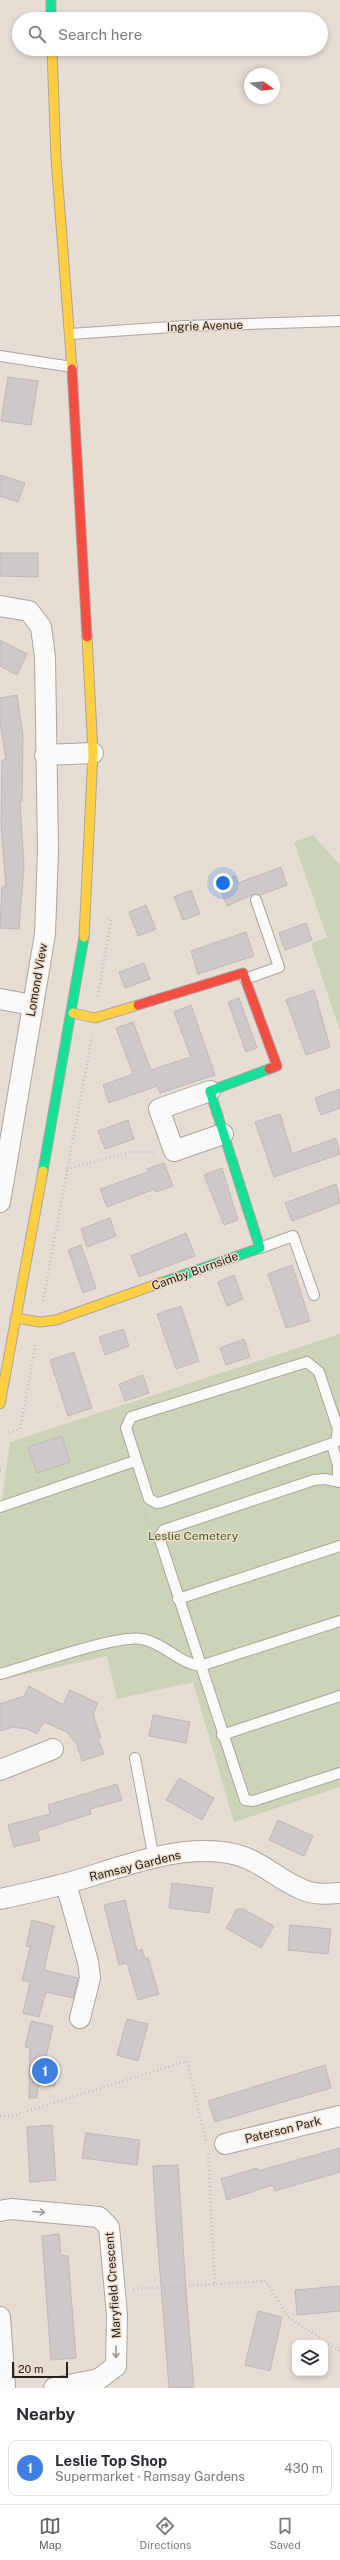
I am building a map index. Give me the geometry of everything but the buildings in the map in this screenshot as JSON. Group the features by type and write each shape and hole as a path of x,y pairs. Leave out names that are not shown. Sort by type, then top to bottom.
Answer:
{"main road":[{"path":"51,0 51,12"},
{"path":"0,1404 73,1013 87,910 93,753 70,334 56,159 52,56"},
{"path":"73,1013 95,1018 243,972 277,1066 210,1091 260,1248"},
{"name":"Camby Burnside","path":"15,1318 40,1322 56,1320 260,1248"}],"street":[{"name":"Lomond View","path":"0,606 29,611 41,628 45,658 45,755 48,850 45,934 0,1202"},
{"path":"45,755 93,753"},
{"path":"0,999 32,1005"},
{"path":"210,1091 160,1109 174,1151 223,1134"},
{"path":"0,1770 53,1749"},
{"name":"Ramsay Gardens","path":"0,1899 66,1884 154,1859 204,1851 237,1855 270,1869 301,1889 323,1894 340,1893"},
{"path":"66,1884 88,1962 90,1978 80,2018"},
{"name":"Paterson Park","path":"226,2144 340,2116"},
{"name":"Maryfield Crescent","path":"0,2211 11,2209 99,2217 110,2227 115,2290 116,2366 99,2379 54,2388"},
{"path":"0,2317 5,2388"}],"lane":[{"name":"Ingrie Avenue","path":"70,334 186,326 340,321"},
{"path":"0,356 72,367"},
{"path":"245,979 279,967 256,900"},
{"path":"260,1248 293,1236 314,1295"},
{"path":"302,1363 311,1364 319,1372 338,1429 338,1439 332,1444 162,1502 152,1502 147,1495 135,1461 126,1428 131,1417 302,1363"},
{"path":"332,1444 338,1465 339,1481 314,1480 164,1530 159,1534 159,1541 244,1800 253,1801 340,1773"},
{"path":"0,1507 135,1461"},
{"path":"178,1598 340,1546"},
{"path":"0,1674 130,1638 154,1642 184,1661 200,1666 340,1621"},
{"path":"222,1735 340,1696"},
{"path":"135,1758 154,1859"}],"path":[{"path":"9,1433 20,1429 95,1018 111,919 87,910"},
{"path":"67,1169 130,1152 174,1151"},
{"path":"152,1502 146,1509 146,1514 151,1529 159,1534"},
{"path":"0,2116 12,2116 187,2061 207,2149 215,2286"},
{"path":"115,2290 215,2286 266,2281 288,2317 340,2351"}],"green space":[{"path":"313,835 340,865 340,1031 311,944 327,937 294,842"},
{"name":"Leslie Cemetery","path":"340,1334 340,1787 234,1822 193,1682 117,1699 107,1656 0,1680 0,1514 10,1442"}],"traffic: fast":[{"path":"51,0 51,12"},
{"path":"43,1171 84,937"},
{"path":"163,1282 260,1248 210,1091 269,1069"}],"traffic: slow":[{"path":"52,56 56,159 72,369"},
{"path":"84,937 93,753 87,637"},
{"path":"73,1013 95,1018 138,1005"},
{"path":"0,1404 43,1171"},
{"path":"15,1318 40,1322 56,1320 163,1282"}],"traffic: jam":[{"path":"72,369 87,637"},
{"path":"138,1005 243,973 277,1066 269,1069"}],"place":[{"name":"Leslie Top Shop","path":"45,2071"}]}
